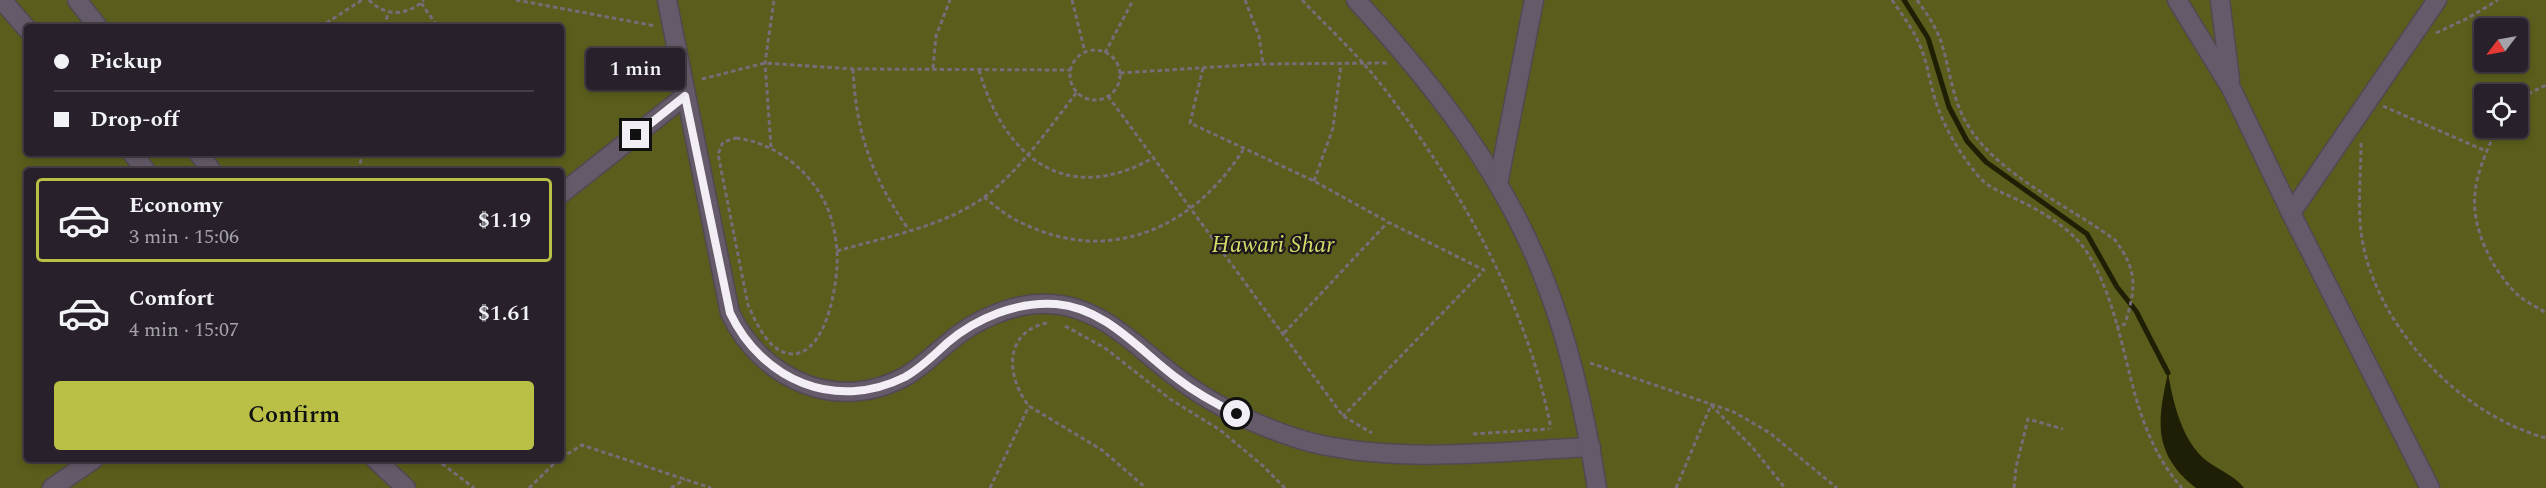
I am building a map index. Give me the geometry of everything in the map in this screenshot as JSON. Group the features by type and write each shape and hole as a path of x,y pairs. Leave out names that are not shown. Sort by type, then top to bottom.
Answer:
{"street":[{"path":"2,0 24,26"},
{"path":"77,0 96,24"},
{"path":"667,0 730,313 745,340 758,355 778,371 802,384 817,388 854,391 886,384 916,369 948,342 978,322 1016,308 1046,303 1073,306 1097,316 1197,392 1237,414 1293,437 1350,450 1423,454 1591,447"},
{"path":"1356,0 1413,63 1498,184 1515,214 1545,281 1569,355 1591,447 1597,488"},
{"path":"1498,184 1534,0"},
{"path":"2177,0 2231,88 2291,213 2430,488"},
{"path":"2220,0 2231,88"},
{"path":"2291,213 2437,0"},
{"path":"564,191 684,90"},
{"path":"134,156 144,168"},
{"path":"200,156 210,168"},
{"path":"52,488 90,462"},
{"path":"378,462 406,488"}],"path":[{"path":"325,24 362,0"},
{"path":"369,0 388,12 407,12 423,2 436,24"},
{"path":"516,0 672,29"},
{"path":"771,147 765,63 774,0"},
{"path":"933,68 936,36 950,0"},
{"path":"1072,0 1085,52"},
{"path":"1105,53 1133,0"},
{"path":"1245,0 1259,36 1263,64"},
{"path":"1302,0 1364,64 1399,108 1477,226 1507,289 1532,355 1546,403 1554,449"},
{"path":"1892,0 1919,43 1941,116 1966,160 1990,187 2041,213 2084,247 2099,274 2117,327 2140,417 2157,455 2182,488"},
{"path":"1917,0 1940,38 1958,105 1974,136 1992,156 2115,240 2131,267 2135,282 2125,324 2117,327"},
{"path":"2410,40 2452,26 2498,0"},
{"path":"386,24 388,12"},
{"path":"1093,50 1105,53 1115,60 1119,73 1118,84 1108,96 1092,99 1077,92 1071,78 1074,63 1085,52 1093,50"},
{"path":"684,90 765,63 853,69 1071,70"},
{"path":"1119,73 1263,64 1364,64"},
{"path":"1314,181 1333,128 1341,64"},
{"path":"1203,68 1190,123 1243,150 1314,181 1388,222 1484,270 1343,416"},
{"path":"853,69 855,106 870,164 893,208 909,230"},
{"path":"979,69 990,105 1007,134 1043,166 1059,174 1096,178 1130,170 1153,158"},
{"path":"2528,95 2546,85"},
{"path":"837,251 949,216 984,197 1027,154 1077,92"},
{"path":"1108,96 1343,416 1377,436"},
{"path":"2368,100 2486,151"},
{"path":"731,138 746,139 771,147 799,169 819,193 831,220 837,251 837,268 832,297 827,317 818,336 813,343 793,354 777,348 761,331 748,305 718,154 723,142 731,138"},
{"path":"2492,138 2486,151 2474,194 2479,232 2494,267 2520,296 2546,313"},
{"path":"2361,141 2362,239 2378,288 2402,330 2430,366 2458,391 2485,410 2519,428 2546,438"},
{"path":"984,197 1020,223 1060,237 1082,240 1135,236 1155,229 1191,208 1216,187 1243,150"},
{"path":"1284,333 1388,222"},
{"path":"1146,488 1101,450 1029,405 1021,396 1015,382 1012,360 1015,346 1023,334 1046,323 1064,325 1105,348 1170,399 1220,430 1262,465 1285,488"},
{"path":"1569,355 1734,412 1762,428 1837,488"},
{"path":"990,488 1029,405"},
{"path":"1676,488 1711,405"},
{"path":"1711,405 1753,448 1785,488"},
{"path":"2014,488 2016,467 2028,419 2063,429"},
{"path":"1467,434 1549,429"},
{"path":"564,456 582,445 711,488"},
{"path":"440,462 474,488"},
{"path":"529,488 556,462"},
{"path":"671,488 684,479"}],"green space":[{"name":"Hawari Shar","path":"0,0 2546,0 2546,488 0,488"}],"shaded area":[{"path":"2168,373 2176,409 2191,443 2207,461 2231,476 2244,488 2196,488 2172,463 2165,450 2161,422"}],"waterway":[{"path":"1904,0 1928,38 1949,107 1967,141 1986,162 2087,234 2117,287 2136,311 2168,373"}],"route":[{"path":"636,135 685,96 721,279 730,313 739,332 751,348 778,371 802,384 817,388 854,391 886,384 916,369 962,331 978,322 1016,308 1046,303 1073,306 1097,316 1197,392 1237,414"}]}
